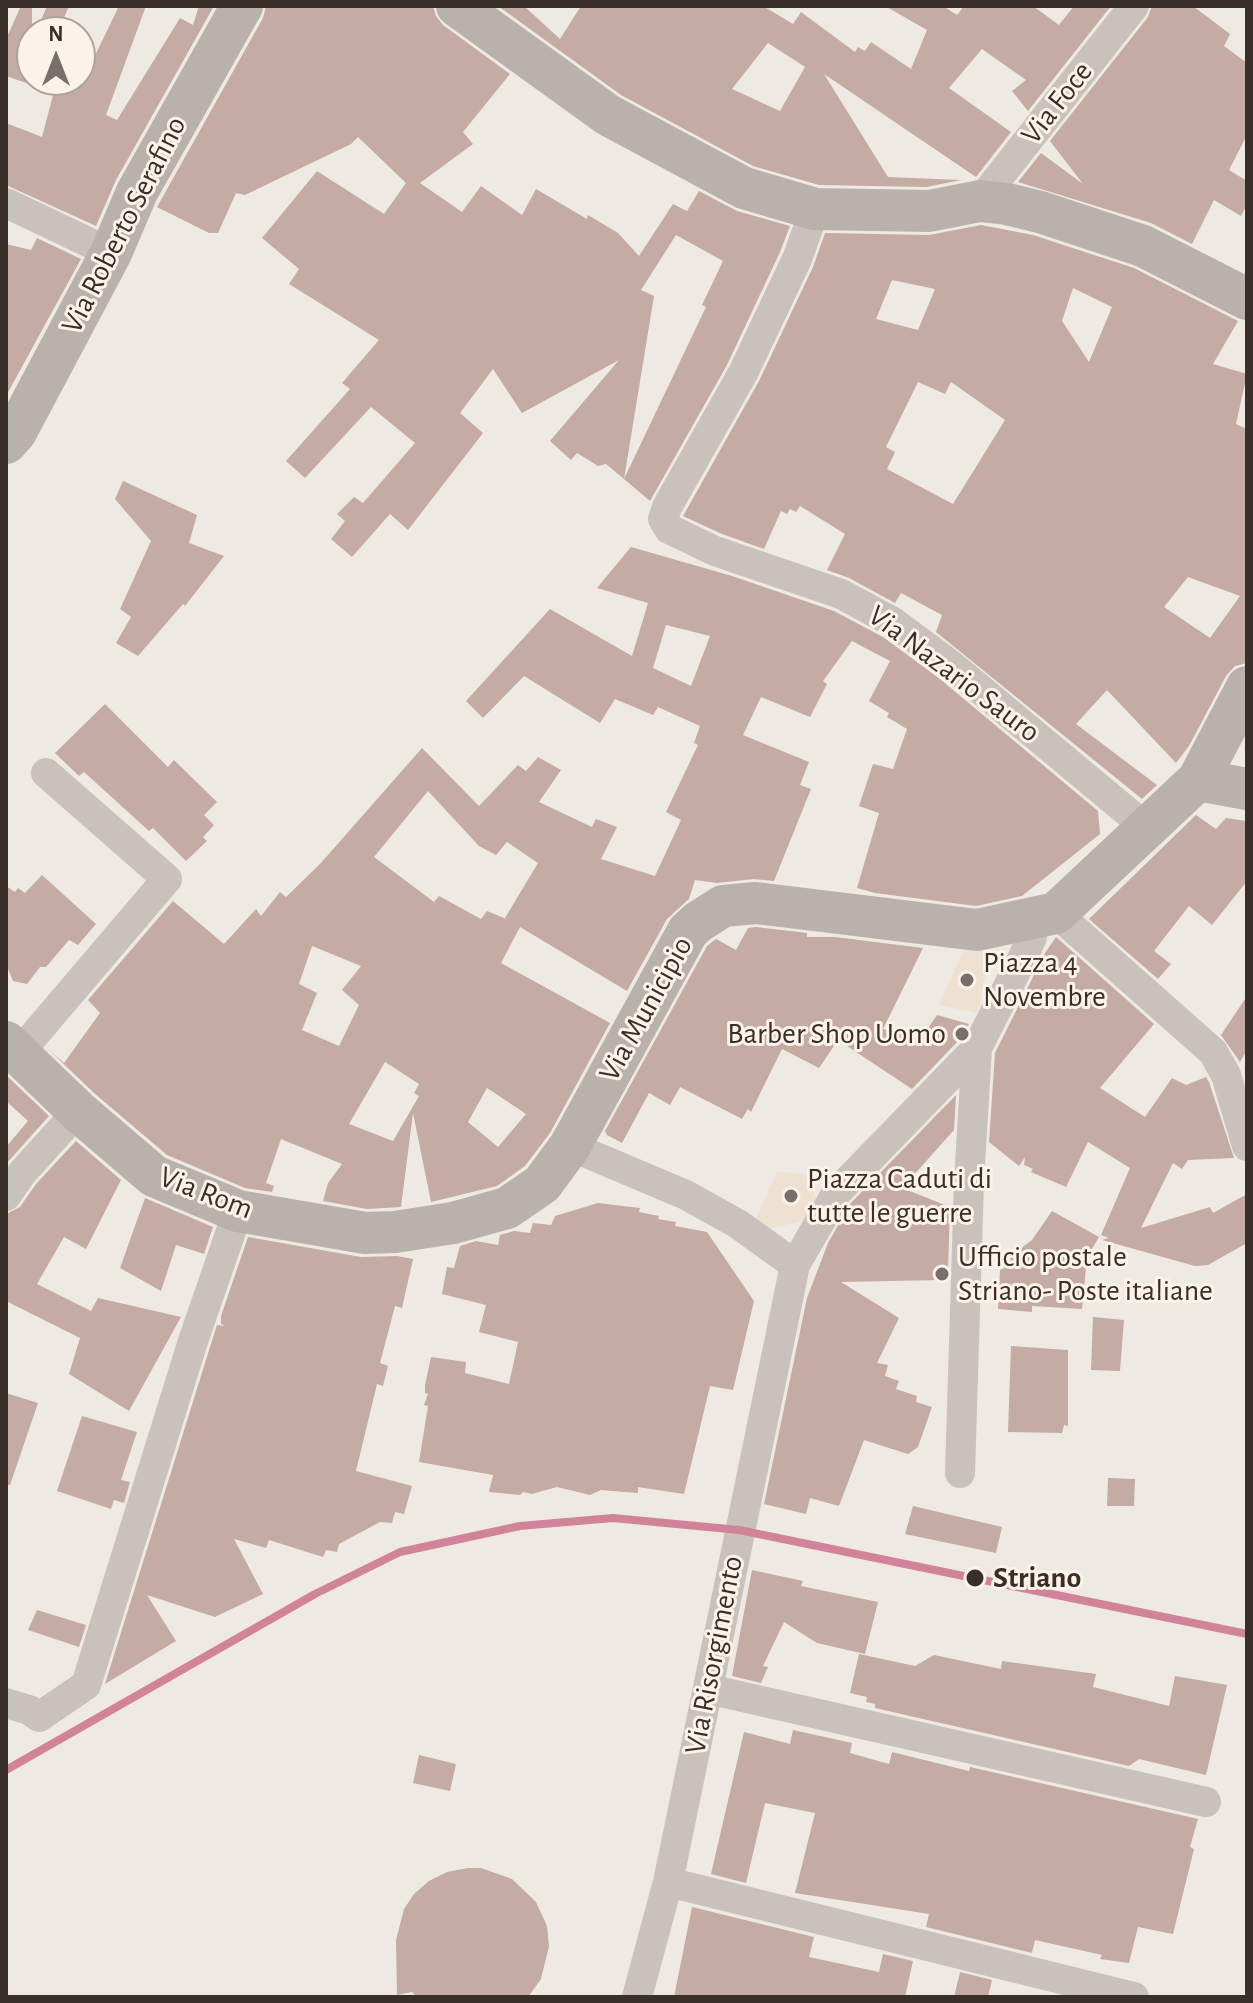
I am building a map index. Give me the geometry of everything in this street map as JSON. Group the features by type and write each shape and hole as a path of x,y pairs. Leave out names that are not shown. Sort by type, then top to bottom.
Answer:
{"main road":[{"name":"Via Roberto Serafino","path":"6,443 16,432 111,253 137,192 242,6"},
{"path":"457,6 608,115 744,188 815,209 929,211 980,201 1040,212 1143,246 1247,299"},
{"path":"1046,915 1148,829 1198,780 1247,687"},
{"path":"1198,780 1247,789"},
{"name":"Via Municipio","path":"453,1223 507,1208 542,1184 570,1146 688,931 723,906 756,903 977,930 1046,915"},
{"name":"Via Rom","path":"13,1047 78,1111 154,1176 238,1211 365,1233 453,1223"}],"street":[{"name":"Via Foce","path":"980,201 1134,6"},
{"path":"6,203 111,253"},
{"name":"Via Nazario Sauro","path":"815,209 797,259 743,373 663,519 669,529 715,551 841,594 893,622 963,675 1148,829"},
{"path":"13,1047 167,879 46,773"},
{"path":"1046,915 1213,1052 1226,1075 1247,1146"},
{"name":"Via Risorgimento","path":"637,1997 668,1882 795,1265 837,1192 977,1048 1046,915"},
{"path":"960,1473 969,1181 977,1048"},
{"path":"6,1196 22,1173 78,1111"},
{"path":"570,1146 686,1195 738,1224 795,1265"},
{"path":"6,1703 29,1710 39,1717 86,1685 193,1341 238,1211"},
{"path":"708,1689 1206,1802"},
{"path":"668,1882 1134,1997"}],"shaded area":[{"name":"Piazza 4 Novembre","path":"967,942 990,955 977,1013 939,1005"},
{"name":"Piazza Caduti di tutte le guerre","path":"777,1172 808,1174 822,1217 750,1233"}],"building":[{"path":"21,6 32,6 32,16 16,16"},
{"path":"47,6 69,6 65,16 43,16"},
{"path":"119,6 146,6 106,115 117,120 180,18 193,25 199,6 214,6 116,180 96,226 6,185 6,123 42,137 53,96 96,96 96,53"},
{"path":"266,6 433,6 443,25 510,74 463,132 473,144 420,183 462,212 481,186 522,215 536,189 618,233 639,256 673,204 687,211 699,191 737,211 790,226 727,365 650,501 606,464 598,466 577,453 571,460 550,441 619,360 522,413 493,369 460,413 483,433 408,530 390,514 352,557 331,539 345,521 337,514 354,497 363,503 415,443 371,407 305,478 286,461 350,389 342,383 379,340 289,284 299,269 262,238 317,171 384,214 406,183 358,137 351,144 245,195 236,193 218,233 209,233 157,207 263,18","holes":["676,235 723,261 702,305 706,307 624,479 654,296 641,290"]},
{"path":"498,6 524,6 560,39 581,6 763,6 793,24 801,12 855,52 858,47 865,51 871,42 911,69 927,30 885,6 943,6 957,15 964,6 1033,6 1059,25 1074,6 1111,6 1028,111 1012,91 1026,80 982,49 949,88 1011,132 976,177 824,74 888,177 961,180 927,187 819,185 753,166 621,95","holes":["768,43 805,67 780,111 732,89"]},
{"path":"1152,6 1193,6 1230,34 1224,46 1247,63 1247,135 1229,170 1247,181 1247,204 1241,216 1214,200 1192,244 1151,223 1018,182 1041,153 1083,184 1050,141 1148,17"},
{"path":"16,17 16,79 6,76 6,39"},
{"path":"981,225 1033,235 1134,268 1238,321 1213,364 1247,374 1236,424 1247,429 1247,663 1235,666 1226,676 1189,746 1176,763 1107,690 1076,724 1157,785 1142,799 936,632 942,615 901,593 895,603 849,578 827,570 845,534 800,506 796,512 790,509 787,514 781,511 764,549 683,516 759,381 813,267 825,233 929,235","holes":["892,280 935,289 918,330 876,319","1073,288 1112,307 1089,362 1062,321","918,382 945,394 951,382 1005,420 953,504 887,469 895,452 886,447","1188,577 1240,596 1210,638 1164,607"]},
{"path":"37,238 81,259 6,396 6,244 31,250"},
{"path":"123,481 197,515 189,543 224,556 185,606 183,604 138,656 116,643 131,617 120,609 151,541 115,499"},
{"path":"631,547 732,576 834,611 883,637 940,679 1098,811 1100,834 1022,896 976,906 857,888 879,813 859,806 873,764 893,769 907,729 869,701 890,661 852,641 823,681 827,684 810,717 761,697 743,735 809,762 800,785 811,789 774,881 754,879 717,883 695,880 689,899 667,919 627,991 520,927 501,963 610,1023 550,1133 525,1166 497,1186 431,1202 413,1113 401,1207 367,1209 323,1201 328,1183 342,1164 281,1139 266,1183 274,1186 272,1192 245,1188 167,1155 47,1048 64,1063 100,1013 88,1000 173,901 224,944 256,909 261,916 280,892 286,897 320,864 422,748 479,806 518,765 526,771 538,757 561,770 539,802 592,827 596,819 617,827 601,859 655,876 681,820 666,812 698,745 694,743 700,726 658,707 653,715 615,699 600,723 524,676 483,718 466,701 550,609 632,656 648,603 597,588","holes":["666,625 710,636 691,686 653,668","428,791 479,846 496,855 507,842 538,863 505,918 509,920 487,911 481,919 439,896 434,902 374,857","312,946 361,966 342,990 359,1005 339,1046 302,1030 317,993 299,984","385,1062 419,1084 414,1093 419,1096 393,1141 349,1124","487,1088 526,1114 498,1147 468,1122"]},
{"path":"105,704 168,767 174,760 217,802 204,815 214,825 203,837 207,841 186,861 153,828 149,831 84,772 79,776 55,753"},
{"path":"1196,815 1216,829 1226,818 1247,821 1247,881 1212,925 1189,906 1154,951 1171,964 1158,979 1089,919"},
{"path":"42,875 96,924 78,945 69,940 27,984 13,981 6,964 6,886 15,892 18,888 25,893"},
{"path":"748,928 807,933 807,937 835,937 923,948 883,1029 921,1038 937,1015 969,1024 962,1037 912,1089 838,1040 819,1068 782,1049 751,1112 748,1109 742,1119 680,1087 670,1105 649,1093 622,1143 607,1135 605,1131 707,946 716,939 736,950"},
{"path":"1056,937 1154,1024 1100,1088 1145,1117 1172,1078 1186,1085 1206,1077 1209,1082 1234,1158 1188,1160 1182,1169 1173,1163 1141,1228 1210,1207 1213,1213 1247,1194 1247,1243 1208,1265 1195,1266 1102,1240 1109,1238 1101,1235 1130,1168 1088,1142 1066,1187 1031,1172 1033,1169 1024,1165 1025,1157 1019,1166 989,1142 995,1053"},
{"path":"1247,996 1247,1050 1240,1062 1221,1035"},
{"path":"6,1075 49,1116 6,1164 6,1147 28,1121 6,1101"},
{"path":"956,1095 954,1130 902,1188 950,1207 948,1270 941,1280 841,1282 899,1318 877,1363 888,1365 885,1376 899,1381 896,1389 917,1396 916,1402 932,1407 918,1447 908,1454 864,1440 839,1506 810,1498 806,1514 764,1504 807,1298 828,1243 851,1203"},
{"path":"76,1141 121,1180 86,1249 64,1237 37,1284 91,1311 98,1298 181,1317 129,1411 69,1374 80,1338 6,1301 6,1214 20,1207 36,1184"},
{"path":"145,1198 213,1227 204,1254 176,1245 161,1291 120,1268"},
{"path":"598,1203 640,1208 639,1212 676,1222 675,1226 707,1232 754,1301 733,1390 710,1386 684,1494 638,1487 638,1493 601,1490 590,1495 557,1487 520,1495 489,1492 493,1475 419,1462 428,1406 424,1405 428,1394 425,1393 425,1385 431,1357 466,1362 465,1373 509,1384 518,1342 479,1332 486,1305 442,1294 447,1267 454,1268 460,1246 476,1241 498,1245 500,1235 514,1231 530,1233 533,1223 551,1225 555,1216"},
{"path":"1052,1211 1099,1237 1087,1257 1082,1309 1032,1306 1032,1312 998,1309 1000,1270 1010,1265 1011,1256 1032,1240"},
{"path":"248,1237 361,1257 413,1259 402,1308 395,1306 380,1363 388,1366 383,1386 377,1384 356,1471 412,1486 404,1514 395,1512 392,1523 380,1522 339,1544 337,1552 326,1550 323,1557 269,1540 266,1548 234,1539 263,1594 215,1617 147,1595 176,1641 105,1684 217,1325 225,1326 221,1324 221,1316"},
{"path":"1093,1317 1124,1320 1120,1371 1091,1370"},
{"path":"1011,1346 1068,1350 1068,1426 1064,1425 1062,1433 1008,1432"},
{"path":"6,1393 38,1403 10,1485 6,1485"},
{"path":"82,1416 137,1432 121,1480 130,1482 124,1503 114,1500 111,1509 57,1491"},
{"path":"1108,1478 1135,1479 1134,1506 1107,1506"},
{"path":"913,1506 1002,1527 996,1553 905,1534"},
{"path":"752,1570 803,1581 801,1586 878,1602 865,1654 817,1643 784,1622 763,1666 768,1667 761,1683 732,1676"},
{"path":"37,1610 86,1625 79,1647 28,1630"},
{"path":"859,1654 915,1666 934,1655 1001,1669 1002,1661 1096,1674 1093,1687 1169,1706 1175,1676 1227,1685 1206,1775 1139,1759 1129,1766 875,1708 875,1704 866,1702 867,1697 850,1693"},
{"path":"793,1730 852,1743 850,1753 889,1764 892,1752 1198,1819 1190,1847 1194,1849 1173,1934 1138,1927 1129,1963 1100,1959 1102,1955 1035,1940 1032,1953 926,1927 929,1914 795,1893 815,1813 765,1803 746,1883 711,1874 744,1732 790,1744"},
{"path":"419,1755 456,1764 450,1791 413,1783"},
{"path":"481,1868 512,1879 536,1902 547,1926 549,1946 541,1979 528,1997 417,1997 412,1992 397,1995 396,1940 404,1909 414,1894 429,1881 447,1872"},
{"path":"692,1907 814,1937 809,1957 879,1972 883,1954 913,1961 905,1997 674,1997"},
{"path":"960,1972 992,1980 988,1997 954,1997"}],"transit line":[{"path":"6,1770 315,1594 400,1552 520,1526 613,1518 739,1530 1247,1634"}],"place":[{"name":"Piazza 4 Novembre","path":"967,980"},
{"name":"Barber Shop Uomo","path":"962,1034"},
{"name":"Piazza Caduti di tutte le guerre","path":"791,1196"},
{"name":"Ufficio postale Striano- Poste italiane","path":"942,1274"},
{"name":"Striano","path":"975,1578"}]}
